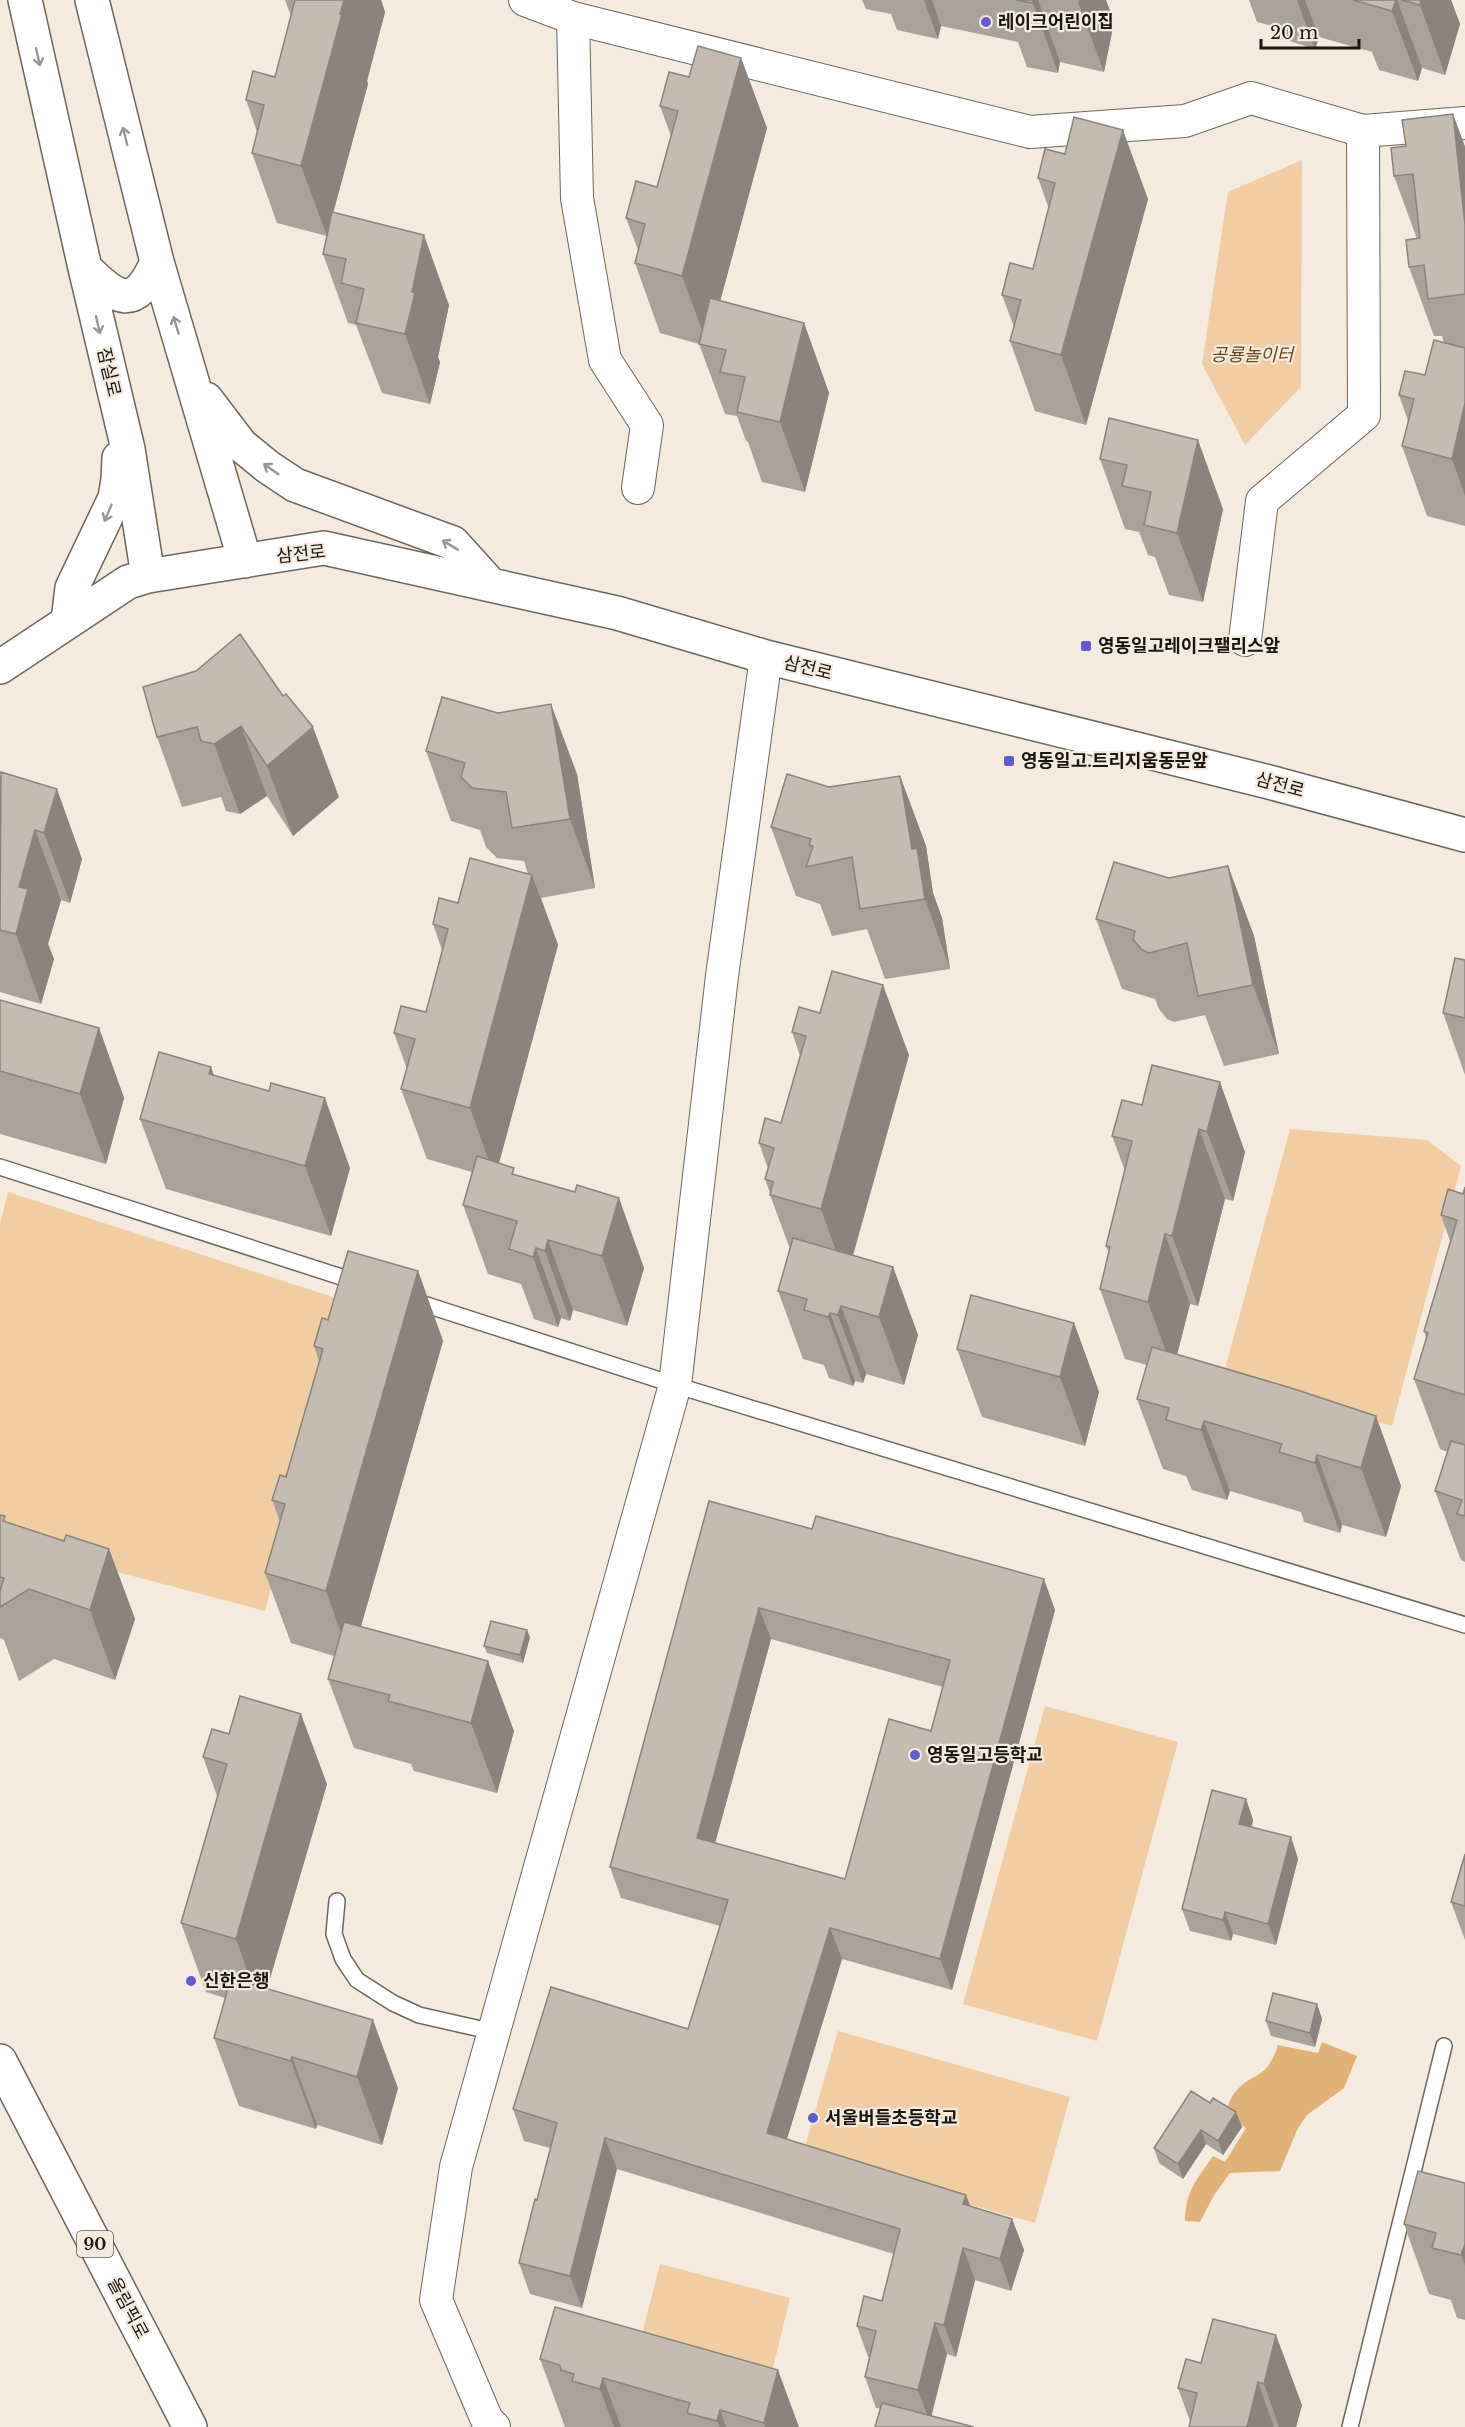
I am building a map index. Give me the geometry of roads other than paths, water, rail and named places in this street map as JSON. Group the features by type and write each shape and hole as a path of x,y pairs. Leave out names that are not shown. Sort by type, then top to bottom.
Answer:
{"main road":[{"name":"잠실로","path":"25,0 128,449 148,576"},
{"path":"92,0 157,262 245,561"},
{"path":"85,268 102,285 117,295 127,297 139,291 149,281 157,262"},
{"path":"193,380 217,416 241,445 268,467 295,485 453,543 491,585"},
{"path":"68,621 72,588 115,498 118,479 117,433 120,414"},
{"name":"삼전로","path":"148,576 324,548 617,613 766,657 1269,782 1465,835"},
{"path":"0,667 128,582 148,576"},
{"name":"올림픽로","path":"0,2061 190,2427"}],"street":[{"path":"525,0 573,18 1030,132 1185,121 1251,98 1363,131 1465,123"},
{"path":"573,18 577,198 605,360 647,425 638,488"},
{"path":"1245,640 1262,501 1364,415 1363,131"},
{"path":"494,2427 487,2420 436,2300 456,2167 675,1385 722,976 766,657"}],"lane":[{"path":"0,1167 376,1289"},
{"path":"398,1296 675,1385 1465,1625"},
{"path":"337,1901 334,1934 343,1959 357,1980 393,2003 419,2015 494,2031"},
{"path":"1350,2427 1444,2046"}],"place":[{"name":"레이크어린이집","path":"986,22"},
{"name":"영동일고레이크팰리스앞","path":"1086,646"},
{"name":"영동일고.트리지움동문앞","path":"1009,761"},
{"name":"영동일고등학교","path":"915,1755"},
{"name":"신한은행","path":"191,1981"},
{"name":"서울버들초등학교","path":"813,2118"}],"park label":[{"name":"공룡놀이터","path":"1252,355"}]}
